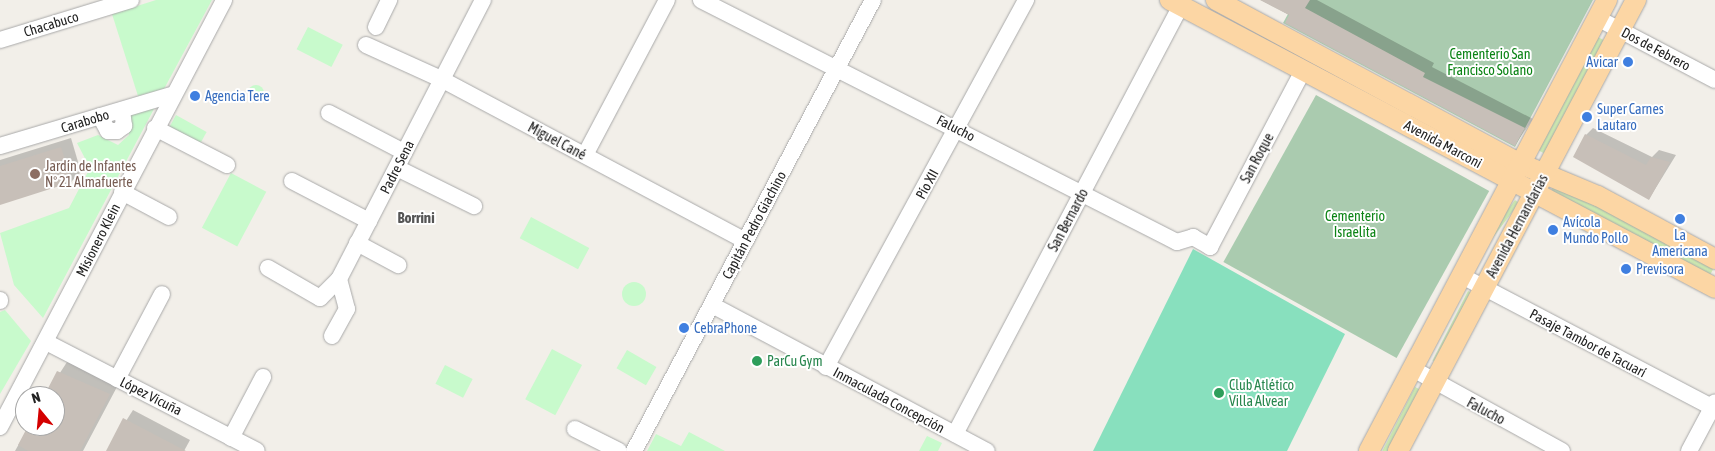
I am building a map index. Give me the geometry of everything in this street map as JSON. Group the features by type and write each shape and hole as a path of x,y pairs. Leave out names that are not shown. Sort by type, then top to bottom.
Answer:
{"main road":[{"name":"Avenida Marconi","path":"1216,0 1521,164 1546,171 1715,258"},
{"name":"Avenida Hernandarias","path":"1369,451 1514,183 1521,164 1607,0"},
{"name":"Avenida Hernandarias","path":"1398,451 1636,0"},
{"name":"Avenida Marconi","path":"1176,3 1715,288"}],"street":[{"name":"Chacabuco","path":"0,40 131,0"},
{"name":"Misionero Klein","path":"0,427 4,412 46,342 171,95 224,0"},
{"path":"376,27 389,0"},
{"name":"Padre Sena","path":"268,268 320,298 339,279 483,0"},
{"path":"585,156 667,0"},
{"name":"Falucho","path":"701,0 1178,242 1193,237 1210,247"},
{"name":"Capitán Pedro Giachino","path":"634,451 873,0"},
{"name":"Pío XII","path":"826,367 958,129 1026,0"},
{"name":"San Bernardo","path":"955,434 1081,194 1176,3"},
{"name":"Dos de Febrero","path":"1597,18 1715,80"},
{"name":"Miguel Cané","path":"366,45 441,79 746,241"},
{"name":"San Roque","path":"1210,247 1304,69"},
{"name":"Carabobo","path":"0,146 171,95"},
{"path":"329,113 404,152"},
{"path":"155,128 227,165"},
{"path":"396,168 474,206"},
{"path":"292,182 369,221"},
{"path":"122,192 169,217"},
{"path":"357,243 398,265"},
{"name":"Pasaje Tambor de Tacuarí","path":"1462,276 1714,406"},
{"path":"332,336 347,309 339,279"},
{"path":"117,379 162,294"},
{"name":"Inmaculada Concepción","path":"712,305 987,451"},
{"name":"López Vicuña","path":"46,342 256,451"},
{"name":"Falucho","path":"1413,369 1434,383 1562,451"},
{"path":"231,438 263,377"},
{"path":"1689,451 1714,406"},
{"path":"575,429 618,451"}],"green space":[{"path":"156,0 212,0 164,89 138,96 112,14"},
{"name":"Cementerio San Francisco Solano","path":"1261,0 1593,0 1515,147 1283,23 1288,14"},
{"path":"308,27 343,45 331,67 297,49"},
{"path":"1596,36 1609,43 1549,156 1536,149"},
{"path":"256,85 262,87 264,93 262,99 256,101 250,99 248,93 250,87"},
{"name":"Cementerio Israelita","path":"1316,95 1489,191 1397,358 1223,262"},
{"path":"155,107 43,318 14,285 0,233 69,208 90,168 77,143 98,135 118,145 129,135 128,115"},
{"path":"176,115 207,132 199,146 168,129"},
{"path":"231,173 266,192 237,247 202,228"},
{"path":"1555,183 1715,265 1709,276 1549,195"},
{"path":"1515,200 1519,203 1471,266 1467,263"},
{"path":"531,217 589,248 578,269 520,238"},
{"name":"Club Atlético Villa Alvear","path":"1193,249 1345,334 1287,451 1093,451"},
{"path":"634,282 642,286 646,294 642,302 634,306 626,302 622,294 626,286"},
{"path":"1468,291 1476,295 1441,365 1433,360"},
{"path":"5,310 31,341 0,394 0,312"},
{"path":"552,349 582,365 555,415 525,399"},
{"path":"627,350 656,367 646,385 616,368"},
{"path":"445,365 473,379 463,398 435,384"},
{"path":"1415,387 1423,391 1392,451 1382,451"},
{"path":"689,432 725,451 647,451 656,434 681,446"},
{"path":"927,436 942,443 938,451 919,451"}],"building":[{"path":"1260,0 1310,0 1305,8 1425,73 1423,77 1525,128 1515,146 1285,23 1289,15"},
{"path":"1585,134 1646,165 1651,157 1670,162 1649,200 1573,157"},
{"name":"Jardín de Infantes N° 21 Almafuerte","path":"61,147 72,182 0,205 0,166"},
{"path":"57,371 110,394 80,451 28,451 18,445 23,436 65,436 65,386 49,386"},
{"path":"123,418 186,451 106,451"}],"place":[{"name":"Avicar","path":"1628,62"},
{"name":"Agencia Tere","path":"195,96"},
{"name":"Super Carnes Lautaro","path":"1587,117"},
{"name":"Jardín de Infantes N° 21 Almafuerte","path":"35,174"},
{"name":"La Americana","path":"1680,219"},
{"name":"Avícola Mundo Pollo","path":"1553,230"},
{"name":"Previsora","path":"1626,269"},
{"name":"CebraPhone","path":"684,328"},
{"name":"ParCu Gym","path":"757,361"},
{"name":"Club Atlético Villa Alvear","path":"1219,393"}],"district":[{"name":"Borrini","path":"416,218"}]}
